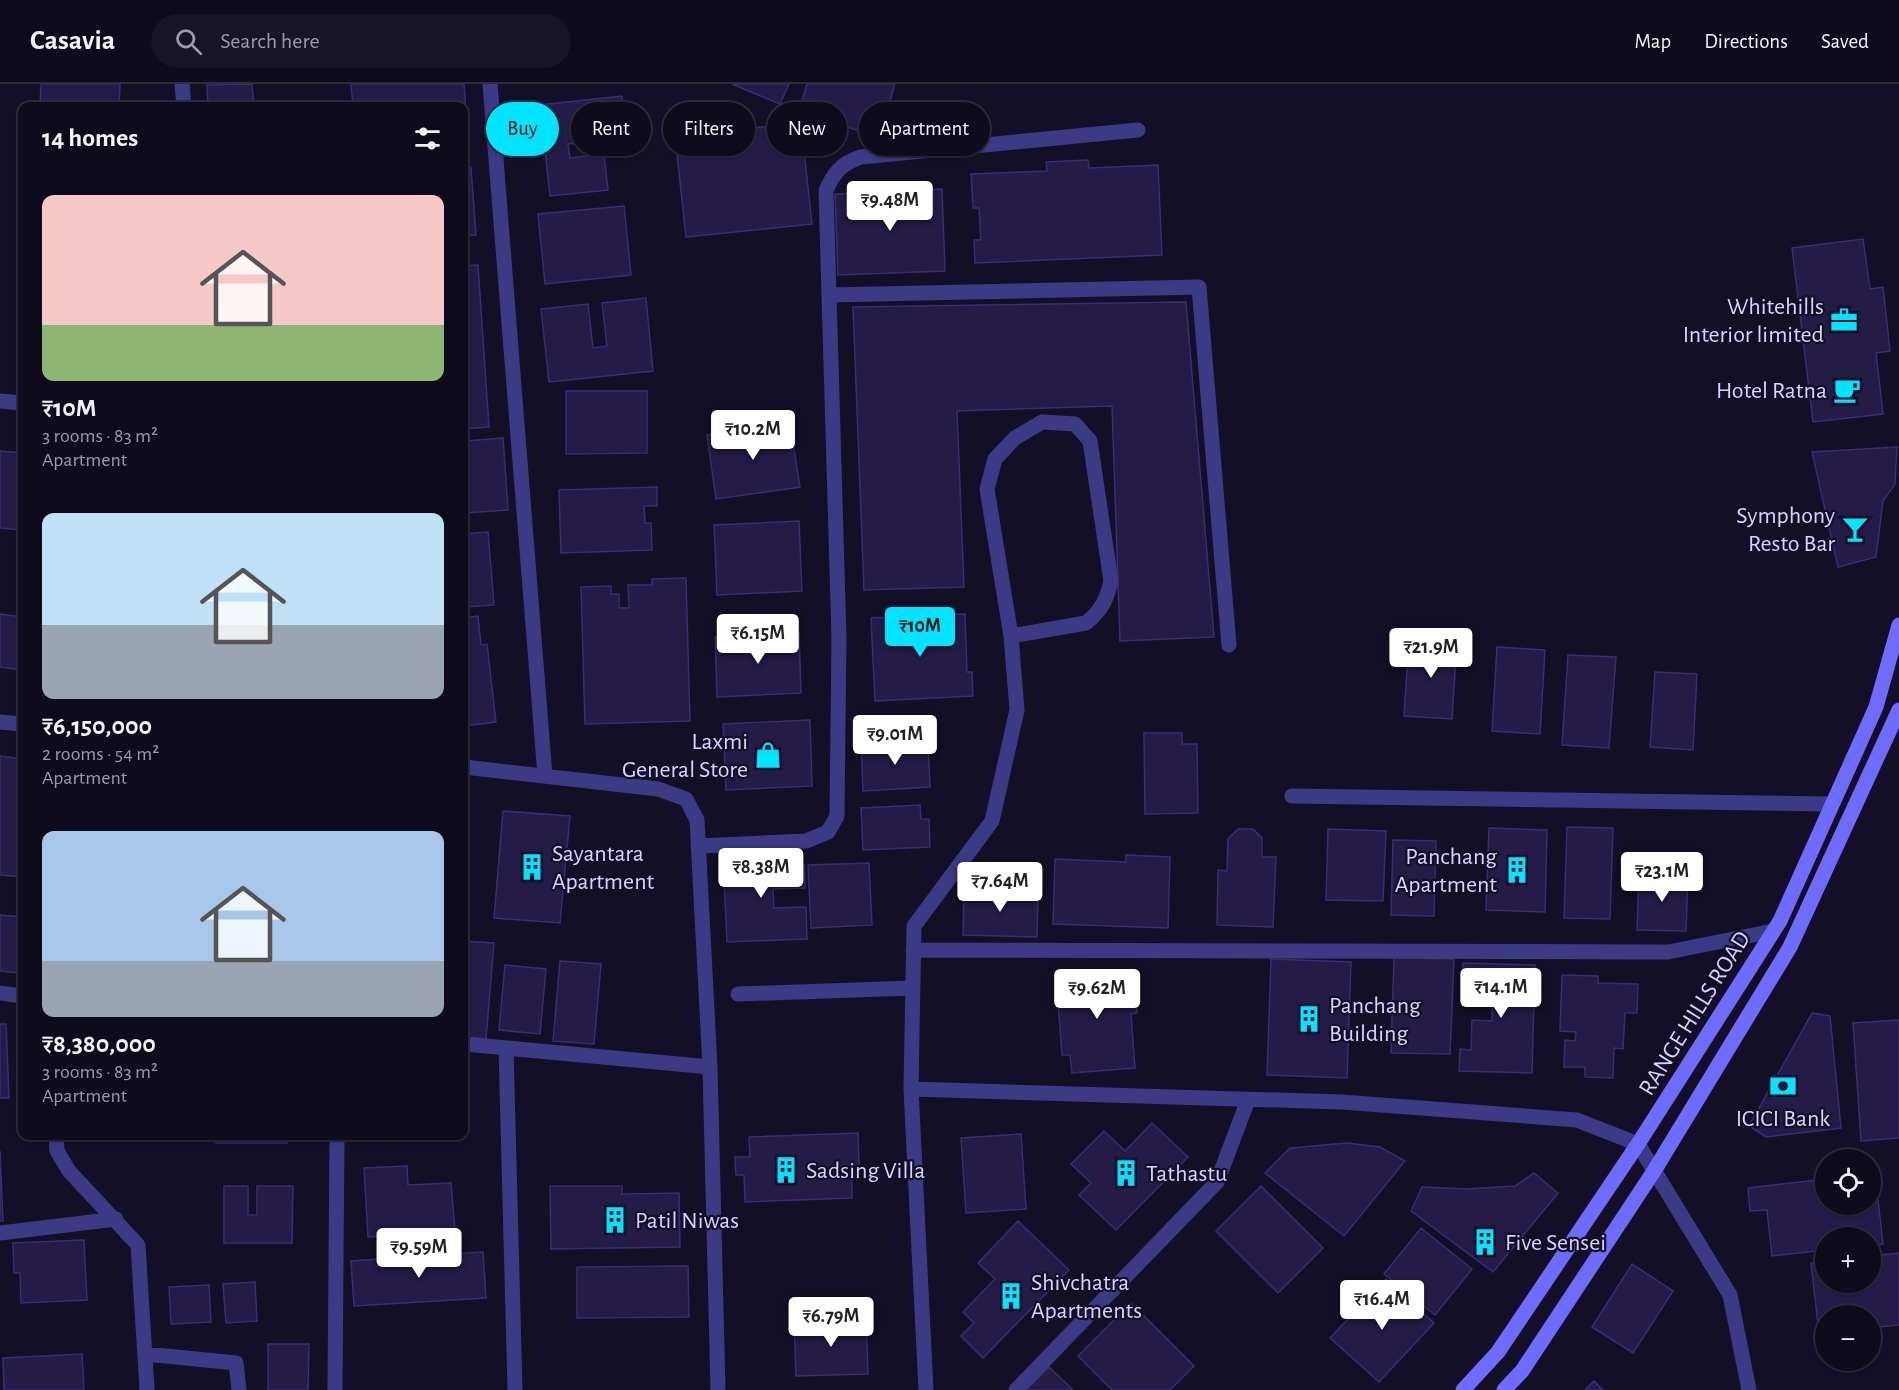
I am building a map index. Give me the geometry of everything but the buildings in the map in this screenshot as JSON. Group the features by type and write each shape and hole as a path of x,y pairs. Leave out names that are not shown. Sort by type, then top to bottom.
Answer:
{"main road":[{"name":"RANGE HILLS ROAD","path":"1463,1390 1498,1352 1638,1144 1773,932 1876,707 1899,625"},
{"path":"1504,1390 1522,1371 1653,1171 1790,947 1899,710"}],"street":[{"path":"182,84 184,102"},
{"path":"490,84 545,776"},
{"path":"698,846 806,842 828,832 837,816 839,638 826,191 830,179 848,161 861,157 1138,130"},
{"path":"829,295 1199,287 1229,645"},
{"path":"0,401 18,403"},
{"path":"926,1390 911,1089 914,926 992,821 1017,710 1011,636 987,489 996,459 1015,438 1042,422 1075,424 1090,441 1111,581 1108,595 1095,615 1086,622 1011,636"},
{"path":"0,722 18,724"},
{"path":"468,767 658,789 686,799 697,820 710,1067 718,1390"},
{"path":"1292,796 1832,804"},
{"path":"913,950 1668,952 1773,932"},
{"path":"738,994 912,988"},
{"path":"0,993 18,995"},
{"path":"468,1044 710,1067"},
{"path":"506,1048 515,1390"},
{"path":"911,1089 1342,1102 1577,1120 1638,1144 1730,1295 1749,1390"},
{"path":"1016,1390 1217,1182 1248,1100"},
{"path":"56,1140 57,1151 69,1171 138,1245 147,1390"},
{"path":"335,1390 337,1140"},
{"path":"0,1233 116,1219"},
{"path":"146,1354 236,1363 239,1390"}],"place":[{"name":"Whitehills Interior limited","path":"1844,320"},
{"name":"Hotel Ratna","path":"1847,390"},
{"name":"Symphony Resto Bar","path":"1855,529"},
{"name":"Laxmi General Store","path":"768,755"},
{"name":"Sayantara Apartment","path":"532,867"},
{"name":"Panchang Apartment","path":"1517,870"},
{"name":"Panchang Building","path":"1309,1019"},
{"name":"ICICI Bank","path":"1783,1086"},
{"name":"Sadsing Villa","path":"786,1170"},
{"name":"Tathastu","path":"1126,1173"},
{"name":"Patil Niwas","path":"615,1220"},
{"name":"Five Sensei","path":"1485,1242"},
{"name":"Shivchatra Apartments","path":"1011,1296"}]}
